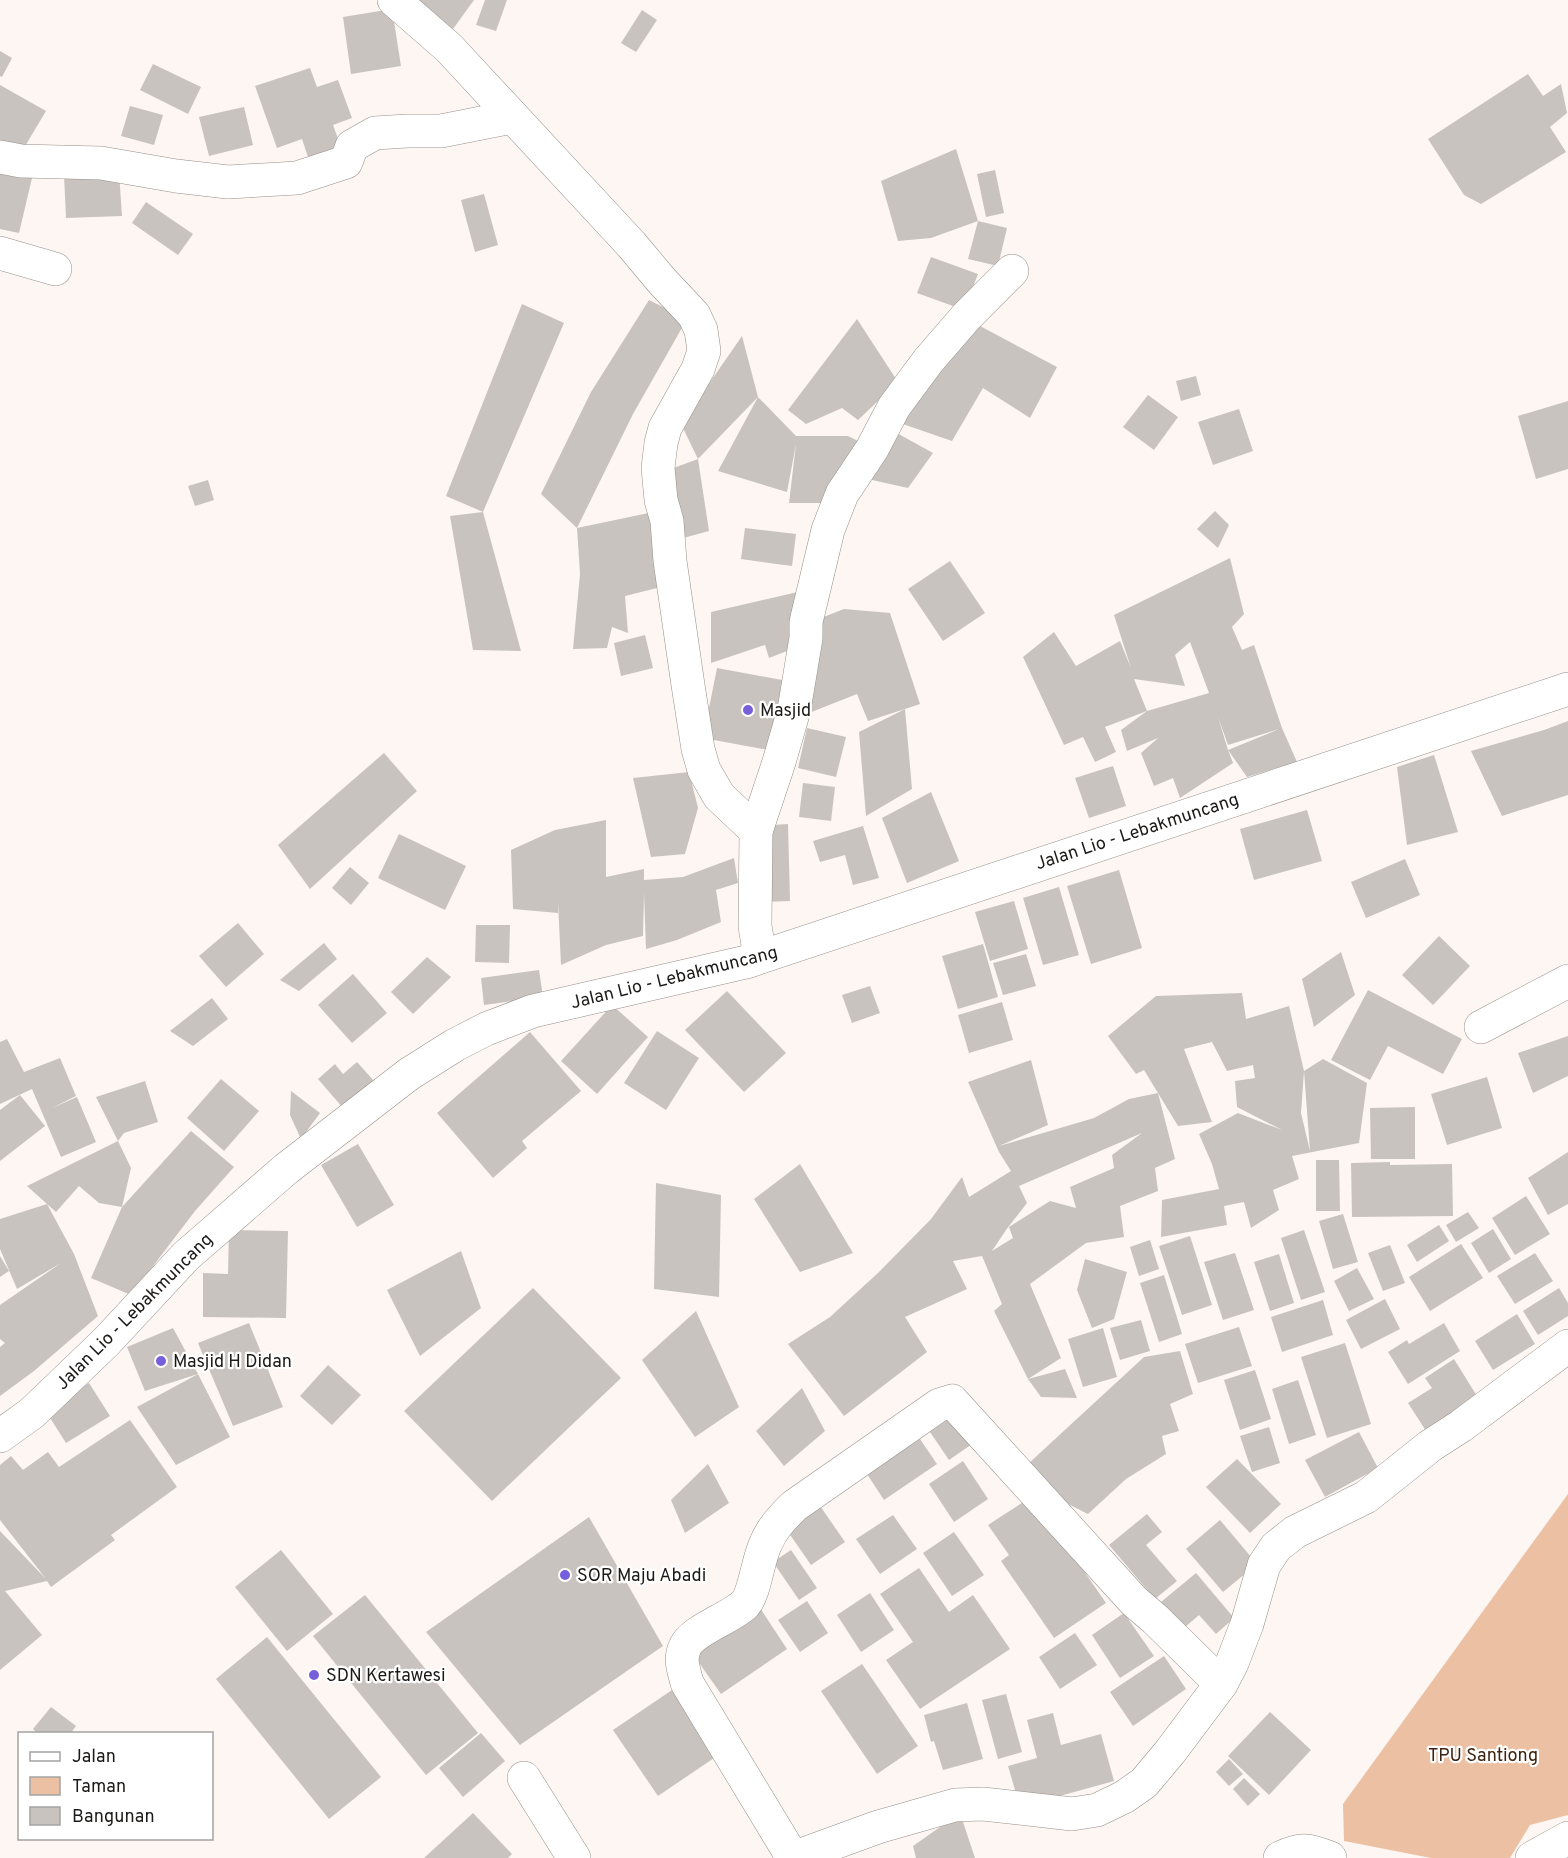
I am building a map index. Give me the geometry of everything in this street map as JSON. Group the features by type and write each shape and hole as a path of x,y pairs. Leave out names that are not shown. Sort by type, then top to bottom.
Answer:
{"street":[{"path":"394,0 449,48 631,244 694,315 701,330 704,351 701,361 665,428 661,443 658,468 661,500 667,521 676,606 701,760 719,796 756,831"},
{"path":"0,157 21,161 101,163 228,182 297,178 346,162 352,146 375,134 407,131 441,132 512,117"},
{"path":"0,253 56,269"},
{"path":"760,957 755,926 756,831 780,762 794,710 806,638 806,622 828,530 842,494 872,449 894,407 966,317 1012,271"},
{"name":"Jalan Lio - Lebakmuncang","path":"0,1436 32,1413 106,1342 186,1256 286,1169 409,1074 455,1045 533,1011 746,962 1568,689"},
{"path":"1481,1028 1568,981"},
{"path":"1221,1684 1134,1601 952,1401 939,1405 794,1506 779,1521 765,1543 746,1603 719,1622 698,1633 686,1645 681,1661 687,1683 793,1858 878,1827 956,1805 983,1804 1072,1814 1097,1810 1144,1784 1221,1684 1247,1624 1264,1565 1276,1547 1295,1532 1366,1497 1430,1446 1461,1426 1568,1346"},
{"path":"524,1778 574,1858"},
{"path":"1532,1858 1568,1838"},
{"path":"1280,1858 1294,1851 1304,1850 1315,1851 1330,1858"}],"green space":[{"name":"TPU Santiong","path":"1568,1494 1568,1815 1530,1825 1510,1858 1431,1858 1344,1841 1343,1804"}],"building":[{"path":"415,0 474,0 453,29 414,2"},
{"path":"485,0 507,0 496,31 476,25"},
{"path":"392,9 401,66 351,74 343,17"},
{"path":"642,10 657,20 636,52 621,43"},
{"path":"0,51 12,58 2,77 0,76"},
{"path":"153,64 201,87 188,114 140,90"},
{"path":"310,68 317,87 338,80 352,118 333,125 345,158 312,169 302,139 277,148 255,86"},
{"path":"1528,74 1543,96 1561,84 1567,113 1550,127 1566,152 1481,204 1464,195 1428,139"},
{"path":"0,85 46,111 18,158 0,148"},
{"path":"130,106 163,115 154,145 121,136"},
{"path":"244,107 253,145 209,156 199,117"},
{"path":"956,149 978,221 931,238 898,241 881,181"},
{"path":"0,167 33,174 19,233 0,229"},
{"path":"995,170 1004,213 986,217 977,174"},
{"path":"119,172 122,216 66,218 64,175"},
{"path":"484,194 498,245 475,252 461,200"},
{"path":"146,202 193,234 178,255 132,223"},
{"path":"978,221 1007,228 998,266 968,259"},
{"path":"931,257 978,274 964,310 917,293"},
{"path":"649,300 687,319 633,414 577,528 541,494 591,392"},
{"path":"522,304 564,323 483,512 446,496"},
{"path":"857,319 898,382 858,420 842,408 806,424 788,410"},
{"path":"967,319 1057,367 1030,418 983,388 952,441 897,422"},
{"path":"742,336 758,397 698,459 681,424"},
{"path":"1196,376 1201,395 1181,401 1176,381"},
{"path":"1148,395 1178,417 1154,450 1123,427"},
{"path":"758,397 796,436 848,436 870,447 828,503 789,503 796,444 787,492 718,471"},
{"path":"1568,401 1568,469 1536,479 1518,416"},
{"path":"1239,409 1253,451 1213,465 1198,422"},
{"path":"895,432 933,453 908,488 854,476"},
{"path":"698,459 709,531 676,540 668,470"},
{"path":"208,480 214,500 195,506 188,486"},
{"path":"663,510 661,587 625,596 628,633 612,627 607,648 573,649 580,574 577,528"},
{"path":"1215,511 1229,525 1218,548 1197,529"},
{"path":"483,512 521,651 473,650 450,516"},
{"path":"745,528 796,534 792,566 741,559"},
{"path":"1230,558 1244,614 1232,627 1242,650 1254,645 1282,728 1297,762 1247,777 1228,750 1233,763 1180,798 1173,778 1154,786 1141,753 1158,738 1127,751 1121,730 1147,711 1105,727 1116,752 1095,762 1083,737 1064,745 1023,657 1054,632 1076,666 1120,641 1131,668 1114,615","holes":["1190,642 1209,693 1147,711 1134,679 1185,686 1175,655","1218,717 1228,745 1279,729 1228,750"]},
{"path":"950,561 985,613 943,641 908,589"},
{"path":"802,591 792,649 769,658 765,645 711,663 711,612"},
{"path":"844,609 890,613 920,704 868,721 857,694 809,713 808,623"},
{"path":"645,635 653,668 621,676 614,643"},
{"name":"Masjid","path":"717,668 793,682 779,752 703,738"},
{"path":"905,709 912,789 866,816 859,732"},
{"path":"1568,721 1568,795 1502,816 1471,751"},
{"path":"807,728 846,737 836,777 798,768"},
{"path":"384,753 417,791 310,889 278,845"},
{"path":"1434,755 1458,832 1407,845 1397,767"},
{"path":"1113,766 1126,806 1089,818 1075,778"},
{"path":"689,772 698,808 685,854 651,857 633,778"},
{"path":"803,783 835,787 831,821 799,817"},
{"path":"931,792 959,861 907,883 882,818"},
{"path":"1307,810 1322,861 1254,880 1240,829"},
{"path":"606,820 606,877 644,869 644,880 683,877 734,858 738,883 716,890 721,922 677,940 646,949 644,893 643,936 606,945 561,965 558,902 558,913 513,909 511,850 555,830"},
{"path":"788,824 790,901 763,902 760,826"},
{"path":"863,826 879,878 853,885 845,855 820,862 813,841"},
{"path":"399,834 466,866 445,910 378,878"},
{"path":"1405,859 1420,895 1366,918 1351,882"},
{"path":"350,867 369,883 351,905 332,888"},
{"path":"1119,870 1142,948 1091,964 1067,886"},
{"path":"1059,887 1079,955 1043,965 1023,898"},
{"path":"1014,901 1028,949 990,961 975,912"},
{"path":"238,923 264,954 226,987 199,956"},
{"path":"476,925 510,925 509,963 475,962"},
{"path":"1439,936 1470,966 1433,1005 1402,975"},
{"path":"324,943 337,959 299,991 280,980"},
{"path":"983,944 998,997 958,1009 942,956"},
{"path":"1341,952 1355,995 1314,1027 1302,979"},
{"path":"1026,954 1036,986 1003,995 993,963"},
{"path":"427,957 451,977 413,1014 391,992"},
{"path":"539,970 543,997 484,1005 481,978"},
{"path":"353,974 387,1013 352,1043 318,1005"},
{"path":"870,986 880,1013 852,1023 842,995"},
{"path":"1368,990 1462,1039 1443,1074 1388,1046 1370,1080 1331,1060"},
{"path":"727,991 786,1053 744,1092 685,1030"},
{"path":"1242,993 1246,1019 1289,1006 1304,1071 1323,1059 1367,1083 1359,1143 1292,1156 1299,1179 1273,1190 1279,1210 1251,1228 1244,1202 1224,1206 1227,1225 1161,1237 1162,1200 1219,1189 1212,1164 1199,1134 1238,1113 1282,1130 1237,1107 1235,1081 1255,1078 1253,1065 1227,1071 1212,1042 1184,1049 1212,1122 1178,1126 1144,1070 1136,1074 1108,1036 1156,996","holes":["1304,1071 1310,1151 1301,1113"]},
{"path":"212,998 228,1019 193,1046 170,1031"},
{"path":"1002,1002 1013,1040 969,1053 958,1015"},
{"path":"612,1005 648,1037 597,1094 561,1061"},
{"path":"657,1031 699,1058 666,1110 624,1083"},
{"path":"530,1032 581,1091 522,1141 527,1148 493,1178 437,1113"},
{"path":"1568,1036 1568,1076 1533,1093 1518,1053"},
{"path":"7,1039 24,1072 60,1058 76,1096 52,1108 77,1097 96,1142 61,1157 32,1089 0,1104 0,1042"},
{"path":"1031,1060 1048,1125 999,1146 1094,1118 1129,1099 1158,1093 1175,1159 1155,1168 1158,1191 1120,1206 1124,1237 1086,1243 1030,1284 1061,1358 1028,1379 994,1311 1002,1304 982,1256 953,1261 967,1289 905,1317 927,1352 844,1416 788,1344 830,1317 879,1272 931,1219 962,1177 969,1197 1011,1171 999,1152 968,1082","holes":["1142,1133 1112,1155 1114,1168 1070,1187 1076,1208 1050,1201 1009,1227 1013,1238 992,1251 1006,1230 1027,1203 1019,1186"]},
{"path":"357,1062 374,1081 343,1108 318,1079 335,1064 343,1074"},
{"path":"1487,1077 1502,1128 1447,1145 1431,1094"},
{"path":"221,1079 259,1111 224,1151 187,1118"},
{"path":"145,1081 158,1122 124,1133 118,1141 96,1097"},
{"path":"291,1091 320,1113 301,1139 290,1115"},
{"path":"20,1095 45,1126 0,1161 0,1110"},
{"path":"1415,1107 1415,1159 1371,1159 1370,1108"},
{"path":"191,1131 234,1167 195,1211 131,1295 91,1278 122,1207"},
{"path":"118,1141 131,1168 122,1207 99,1203 79,1186 56,1212 27,1186"},
{"path":"358,1144 394,1205 357,1227 321,1165"},
{"path":"1568,1152 1568,1204 1548,1215 1528,1178"},
{"path":"1316,1160 1339,1160 1340,1211 1316,1211"},
{"path":"1390,1162 1390,1165 1452,1164 1453,1216 1352,1217 1351,1163"},
{"path":"800,1164 853,1253 800,1272 754,1199"},
{"path":"656,1183 721,1195 719,1297 654,1289"},
{"path":"1526,1196 1550,1234 1515,1255 1492,1218"},
{"path":"47,1204 74,1254 98,1316 34,1371 0,1396 0,1347 5,1343 0,1339 0,1305 61,1263 17,1289 0,1249 0,1219"},
{"path":"1468,1212 1479,1228 1456,1242 1446,1225"},
{"path":"1343,1214 1358,1262 1333,1269 1319,1221"},
{"path":"1439,1225 1449,1241 1417,1262 1407,1245"},
{"path":"1493,1229 1511,1259 1489,1273 1471,1243"},
{"path":"229,1230 288,1231 286,1318 203,1317 203,1273 228,1274"},
{"path":"1304,1230 1325,1292 1301,1300 1281,1238"},
{"path":"1190,1236 1212,1305 1182,1315 1159,1246"},
{"path":"1150,1240 1159,1269 1139,1276 1130,1247"},
{"path":"1461,1244 1483,1278 1430,1311 1409,1277"},
{"path":"1390,1245 1405,1283 1383,1291 1368,1253"},
{"path":"461,1251 481,1308 420,1356 387,1290"},
{"path":"1235,1253 1254,1310 1223,1320 1204,1262"},
{"path":"1535,1253 1553,1281 1515,1304 1497,1276"},
{"path":"1279,1254 1294,1303 1270,1311 1254,1262"},
{"path":"0,1256 9,1271 0,1277"},
{"path":"1085,1259 1127,1272 1114,1319 1092,1328 1077,1290"},
{"path":"1357,1268 1374,1299 1349,1311 1334,1281"},
{"path":"1164,1275 1182,1334 1159,1342 1140,1283"},
{"path":"533,1288 621,1378 492,1501 404,1411"},
{"path":"1559,1288 1568,1303 1568,1316 1538,1335 1523,1311"},
{"path":"1385,1299 1400,1329 1361,1349 1346,1320"},
{"path":"1323,1300 1333,1335 1282,1352 1271,1317"},
{"path":"696,1311 739,1407 695,1437 642,1360"},
{"path":"1517,1314 1535,1344 1493,1370 1475,1341"},
{"path":"1141,1320 1150,1351 1120,1360 1110,1328"},
{"path":"249,1323 283,1407 233,1426 198,1343"},
{"path":"1444,1323 1460,1351 1408,1384 1388,1352 1407,1340 1409,1344"},
{"path":"1239,1327 1252,1366 1198,1383 1185,1344"},
{"name":"Masjid H Didan","path":"173,1328 198,1374 145,1391 127,1347"},
{"path":"1103,1328 1117,1377 1083,1387 1068,1339"},
{"path":"1345,1343 1371,1424 1327,1438 1301,1357"},
{"path":"1180,1351 1193,1394 1170,1404 1179,1431 1162,1436 1166,1454 1126,1479 1088,1514 1054,1497 1028,1464 1144,1357"},
{"path":"1454,1359 1480,1401 1428,1434 1408,1403 1432,1388 1425,1378"},
{"path":"328,1365 361,1395 332,1425 300,1396"},
{"path":"1065,1369 1077,1398 1041,1397 1028,1379"},
{"path":"1255,1370 1271,1419 1240,1430 1224,1380"},
{"path":"198,1374 230,1437 176,1465 137,1407"},
{"path":"1298,1380 1316,1435 1289,1444 1272,1389"},
{"path":"89,1383 110,1416 66,1443 45,1410"},
{"path":"802,1388 825,1431 784,1466 756,1431"},
{"path":"959,1412 978,1440 949,1460 930,1432"},
{"path":"130,1420 177,1487 111,1535 115,1540 51,1587 47,1581 5,1591 42,1635 0,1670 0,1531 46,1579 0,1520 0,1465 11,1456 23,1470 48,1452 59,1467"},
{"path":"1269,1427 1280,1463 1252,1472 1240,1436"},
{"path":"1359,1432 1378,1468 1325,1497 1305,1460"},
{"path":"920,1439 937,1464 884,1500 867,1474"},
{"path":"1237,1459 1281,1504 1250,1533 1206,1487"},
{"path":"963,1461 988,1499 954,1522 929,1484"},
{"path":"708,1464 729,1503 685,1533 671,1500"},
{"path":"1028,1499 1053,1526 1106,1603 1054,1638 1001,1561 1009,1555 988,1525"},
{"path":"818,1503 845,1542 811,1565 784,1526"},
{"path":"1147,1514 1162,1532 1146,1545 1177,1581 1155,1599 1109,1545"},
{"path":"893,1515 917,1549 880,1574 856,1539"},
{"name":"SOR Maju Abadi","path":"589,1517 663,1646 520,1745 426,1632"},
{"path":"1220,1520 1257,1564 1223,1592 1186,1549"},
{"path":"954,1532 984,1575 952,1596 923,1553"},
{"path":"281,1550 333,1614 287,1651 235,1587"},
{"path":"791,1550 817,1588 799,1600 773,1562"},
{"path":"919,1568 949,1612 973,1595 1010,1649 920,1709 886,1660 913,1642 880,1594"},
{"path":"1196,1573 1234,1618 1216,1634 1199,1615 1184,1628 1161,1602"},
{"path":"870,1593 894,1630 861,1652 837,1615"},
{"path":"365,1595 478,1733 426,1775 313,1636"},
{"path":"807,1601 828,1633 800,1652 778,1620"},
{"path":"760,1608 787,1649 721,1694 690,1650"},
{"path":"1124,1613 1154,1656 1120,1678 1092,1635"},
{"path":"1075,1633 1097,1665 1060,1689 1039,1657"},
{"path":"267,1637 381,1777 329,1819 216,1679"},
{"path":"1164,1656 1186,1689 1133,1726 1110,1692"},
{"path":"862,1664 918,1746 877,1774 821,1691"},
{"path":"675,1688 720,1754 658,1796 613,1730"},
{"path":"1006,1694 1022,1752 998,1759 982,1700"},
{"path":"967,1703 983,1759 943,1770 934,1741 931,1742 924,1715"},
{"path":"51,1707 76,1726 72,1732 36,1732 33,1729"},
{"path":"1270,1712 1311,1750 1269,1795 1228,1756"},
{"path":"1053,1713 1061,1745 1101,1734 1114,1781 1020,1807 1008,1766 1037,1758 1027,1720"},
{"path":"481,1733 505,1761 463,1797 439,1768"},
{"path":"1229,1759 1243,1774 1229,1786 1216,1772"},
{"path":"1244,1778 1260,1794 1248,1806 1233,1789"},
{"path":"473,1813 512,1854 508,1858 424,1858"},
{"path":"960,1813 975,1858 916,1858 913,1846"}],"place":[{"name":"Masjid","path":"748,710"},
{"name":"Masjid H Didan","path":"161,1361"},
{"name":"SOR Maju Abadi","path":"565,1575"},
{"name":"SDN Kertawesi","path":"314,1675"}]}
